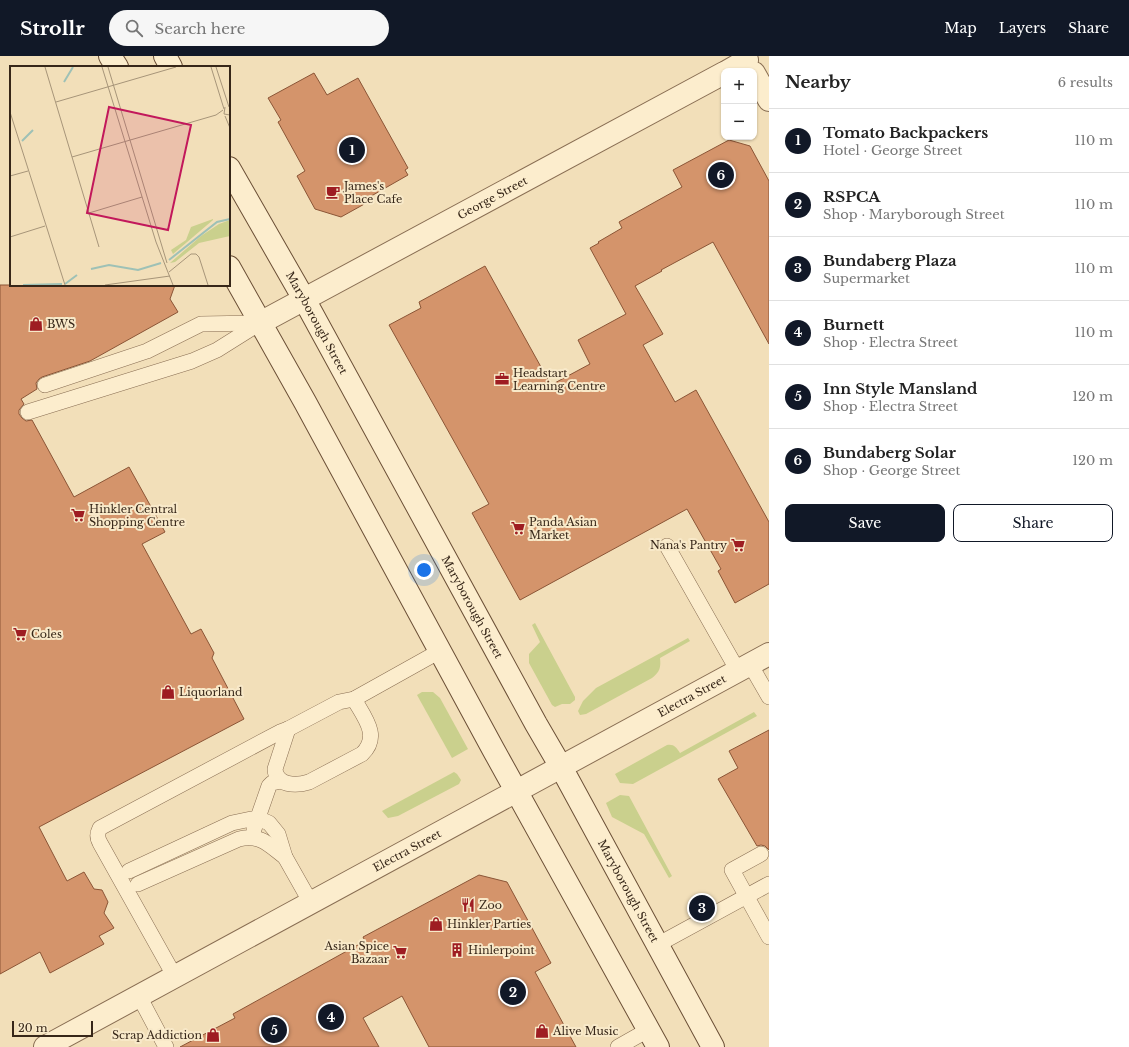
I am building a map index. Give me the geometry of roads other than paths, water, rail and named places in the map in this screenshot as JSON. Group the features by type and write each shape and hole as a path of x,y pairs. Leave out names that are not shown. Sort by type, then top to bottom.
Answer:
{"street":[{"path":"110,56 116,66"},
{"path":"165,56 170,66"},
{"path":"737,68 751,63 769,100"},
{"name":"George Street","path":"260,323 721,75"},
{"name":"Maryborough Street","path":"230,170 304,299 536,724 561,766 713,1047"},
{"path":"230,269 309,409 516,791 653,1038"},
{"name":"Electra Street","path":"45,1047 752,663"}],"lane":[{"path":"45,385 147,351 201,324 260,323"},
{"path":"28,412 192,361 217,350 260,323"},
{"path":"668,546 752,663 769,697"},
{"path":"174,977 100,842 98,833 100,828 339,702 354,699 440,651"},
{"path":"244,838 252,832 269,786 272,783 281,781 294,785 309,782 362,754 368,748 371,742 369,727 354,699"},
{"path":"281,781 275,774 275,769 288,729"},
{"path":"129,871 232,823 243,820 257,820 269,823 274,828 278,834 285,857 312,902"},
{"path":"138,884 244,838 257,838 263,840 285,857"},
{"path":"761,854 732,870 769,937"},
{"path":"657,945 769,884"},
{"path":"138,996 166,1047"},
{"path":"618,1047 653,1038"}],"place":[{"name":"Tomato Backpackers","path":"352,150"},
{"name":"Bundaberg Solar","path":"721,175"},
{"name":"James's Place Cafe","path":"333,192"},
{"name":"BWS","path":"36,324"},
{"name":"Headstart Learning Centre","path":"502,379"},
{"name":"Hinkler Central Shopping Centre","path":"78,515"},
{"name":"Panda Asian Market","path":"518,528"},
{"name":"Nana's Pantry","path":"738,545"},
{"name":"Coles","path":"20,634"},
{"name":"Liquorland","path":"168,692"},
{"name":"Zoo","path":"468,905"},
{"name":"Bundaberg Plaza","path":"702,908"},
{"name":"Hinkler Parties","path":"436,924"},
{"name":"Hinlerpoint","path":"457,950"},
{"name":"Asian Spice Bazaar","path":"400,952"},
{"name":"RSPCA","path":"513,992"},
{"name":"Burnett","path":"331,1017"},
{"name":"Inn Style Mansland","path":"274,1030"},
{"name":"Alive Music","path":"542,1031"},
{"name":"Scrap Addiction","path":"213,1035"}]}
